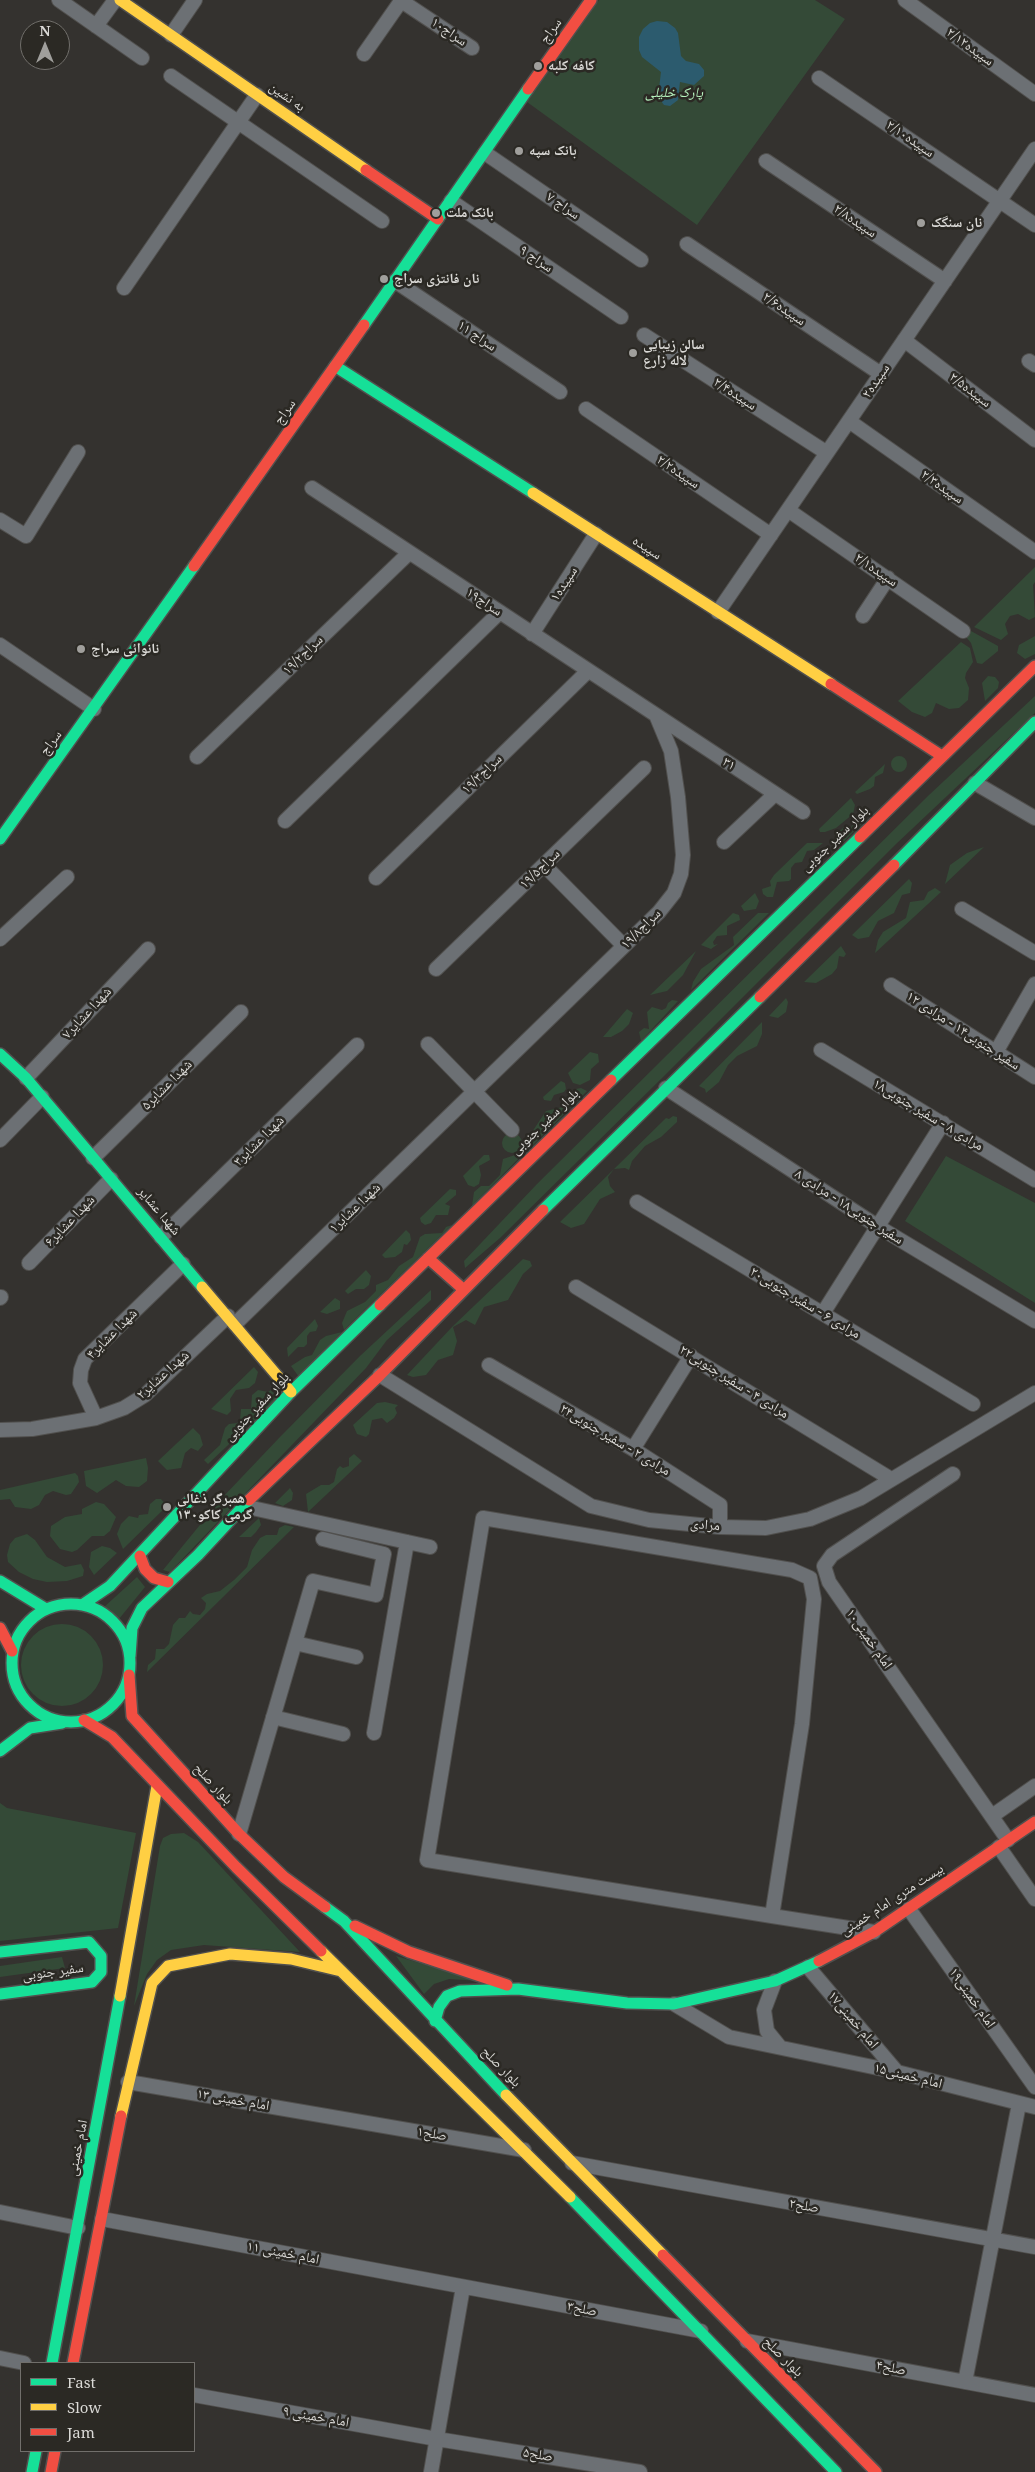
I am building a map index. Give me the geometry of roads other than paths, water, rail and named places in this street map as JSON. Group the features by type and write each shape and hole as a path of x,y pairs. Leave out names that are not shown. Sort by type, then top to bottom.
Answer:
{"main road":[{"name":"به نشین","path":"120,0 438,219"},
{"name":"سراج","path":"0,839 94,709 591,0"},
{"name":"سپیده","path":"335,366 942,756"},
{"name":"بلوار سفیر جنوبی","path":"82,1605 110,1586 291,1392 1035,666"},
{"path":"0,1751 30,1728 96,1717 111,1706 123,1692 129,1674 132,1628 142,1608 198,1555 243,1506 380,1375 463,1289 1035,722"},
{"name":"شهدا عشایر","path":"0,1054 26,1078 291,1392"},
{"path":"428,1258 463,1289"},
{"path":"140,1556 145,1569 154,1578 168,1582"},
{"path":"0,1581 46,1609"},
{"path":"78,1721 59,1721 42,1714 27,1703 17,1688 12,1670 12,1652 19,1634 30,1620 46,1609 64,1604 82,1605 100,1612 114,1623 125,1638 130,1656"},
{"path":"0,1628 12,1652"},
{"path":"4,1682 12,1670"},
{"name":"بلوار صلح","path":"129,1674 132,1716 239,1834 284,1877 344,1921 435,2021 572,2163 737,2350 836,2472"},
{"name":"بلوار صلح","path":"78,1721 112,1737 341,1971 525,2150 701,2331 737,2350 876,2472"},
{"name":"امام خمینی","path":"52,2362 100,2114 129,1937 158,1786"},
{"name":"بیست متری امام خمینی","path":"518,1989 627,2003 674,2004 775,1981 808,1967 874,1932 1035,1822"},
{"path":"344,1921 410,1952 518,1989"},
{"name":"سفیر جنوبی","path":"0,1952 89,1942 101,1956 101,1972 92,1982 0,1994"},
{"path":"73,2362 128,2082 152,1983 168,1966 230,1954 291,1959 341,1971"},
{"path":"435,2021 439,2007 447,1996 460,1991 518,1989"},
{"path":"100,2114 121,2119"},
{"path":"32,2472 36,2452"},
{"path":"51,2472 55,2452"}],"street":[{"path":"59,0 142,58"},
{"path":"96,26 115,0"},
{"path":"171,35 195,0"},
{"path":"364,54 401,0"},
{"name":"سراج۱۰","path":"401,0 472,48"},
{"name":"سپیده۲/۱۲","path":"905,0 1035,94"},
{"path":"171,76 382,221"},
{"name":"سپیده۲/۱۰","path":"819,78 1035,224"},
{"path":"124,288 258,95"},
{"name":"سپیده۲","path":"718,612 1035,149"},
{"name":"سراج ۷","path":"485,153 640,260"},
{"name":"سپیده۲/۸","path":"766,161 945,281"},
{"name":"سراج ۹","path":"451,201 621,317"},
{"name":"سپیده۲/۶","path":"687,244 881,374"},
{"name":"سراج ۱۱","path":"395,281 560,392"},
{"name":"سپیده۲/۴","path":"644,335 826,454"},
{"name":"سپیده۲/۵","path":"904,340 1035,440"},
{"name":"سپیده۲/۲","path":"586,409 771,535"},
{"name":"سپیده۲/۳","path":"848,421 1035,552"},
{"path":"0,520 26,536 78,452"},
{"name":"سراج۱۹","path":"312,488 656,715"},
{"name":"سپیده۲/۱","path":"788,510 963,631"},
{"name":"سپیده۱","path":"532,634 596,534"},
{"name":"سراج۱۹/۲","path":"196,757 410,553"},
{"path":"863,616 888,578"},
{"path":"285,821 500,612"},
{"path":"0,645 94,709"},
{"name":"سراج۱۹/۳","path":"376,878 588,670"},
{"name":"۳۱","path":"656,715 803,812"},
{"name":"سراج۱۹/۸","path":"475,1092 660,912 674,893 681,874 683,855 671,751 656,715"},
{"name":"سراج۱۹/۵","path":"436,969 644,768"},
{"path":"975,783 1035,818"},
{"path":"724,842 775,794"},
{"path":"544,865 624,946"},
{"path":"0,939 67,878"},
{"path":"962,910 1035,954"},
{"name":"شهدا عشایر۷","path":"26,1078 148,949"},
{"path":"996,1052 1035,984"},
{"name":"سفیر جنوبی۱۴ - مرادی ۱۲","path":"891,985 1035,1077"},
{"name":"شهدا عشایر۵","path":"94,1158 241,1012"},
{"path":"428,1044 512,1130"},
{"name":"شهدا عشایر۳","path":"161,1237 357,1045"},
{"name":"مرادی ۸ - سفیر جنوبی۱۸","path":"821,1050 1035,1180"},
{"name":"سفیر جنوبی۱۸ - مرادی ۸","path":"666,1088 876,1226 1035,1321"},
{"name":"شهدا عشایر۱","path":"232,1320 475,1092"},
{"path":"0,1140 42,1097"},
{"path":"823,1313 876,1226 943,1124"},
{"name":"شهدا عشایر۶","path":"29,1263 111,1179"},
{"name":"مرادی ۶ - سفیر جنوبی۲۰","path":"637,1202 973,1404"},
{"name":"شهدا عشایر۴","path":"96,1418 80,1383 80,1370 86,1359 183,1264"},
{"name":"مرادی ۴ - سفیر جنوبی۲۲","path":"576,1287 891,1479"},
{"name":"شهدا عشایر۲","path":"0,1430 32,1429 96,1418 124,1408 145,1395 232,1320"},
{"path":"633,1449 691,1356"},
{"name":"مرادی ۲ - سفیر جنوبی۲۴","path":"489,1365 633,1449 720,1505 720,1527"},
{"name":"مرادی","path":"380,1375 591,1506 649,1520 720,1527 766,1528 810,1519 861,1498 1035,1392"},
{"name":"امام خمینی۱۰","path":"953,1474 832,1555 824,1566 829,1582 992,1816 1003,1844 1035,1899"},
{"path":"243,1506 430,1547"},
{"path":"772,1916 802,1724 814,1599 810,1578 792,1570 483,1518 427,1860 772,1916 874,1932"},
{"path":"239,1834 313,1581 376,1595 384,1554 323,1539"},
{"path":"374,1733 407,1542"},
{"path":"295,1643 356,1657"},
{"path":"273,1717 343,1734"},
{"path":"992,1816 1035,1786"},
{"name":"امام خمینی۱۹","path":"909,1908 1035,2087"},
{"name":"امام خمینی۱۷","path":"808,1967 897,2072"},
{"path":"775,1981 764,2010 767,2031 780,2047"},
{"name":"۱۵امام خمینی","path":"674,2004 729,2037 897,2072 1019,2104 1035,2106"},
{"name":"امام خمینی ۱۳","path":"128,2082 339,2118"},
{"path":"965,2382 1019,2104"},
{"name":"۱صلح","path":"339,2118 525,2150"},
{"name":"صلح۲","path":"572,2163 1035,2247"},
{"path":"0,2212 78,2228"},
{"name":"امام خمینی ۱۱","path":"102,2219 463,2287"},
{"path":"431,2472 463,2287"},
{"name":"صلح۳","path":"463,2287 701,2331"},
{"name":"صلح۴","path":"737,2350 965,2382 1035,2395"},
{"path":"0,2358 20,2362"},
{"name":"امام خمینی ۹","path":"195,2394 437,2439"},
{"name":"صلح۵","path":"437,2439 640,2472"}],"water":[{"path":"657,21 667,22 675,28 678,33 681,56 686,61 699,64 704,70 704,76 694,85 680,82 678,100 670,106 664,105 658,97 661,72 642,57 639,50 639,37 643,29 650,23"}],"place":[{"name":"کافه کلبه","path":"538,66"},
{"name":"بانک سپه","path":"519,151"},
{"name":"بانک ملت","path":"436,213"},
{"name":"نان سنگک","path":"921,223"},
{"name":"نان فانتزی سراج","path":"384,279"},
{"name":"سالن زیبایی لاله زارع","path":"633,353"},
{"name":"نانوائی سراج","path":"81,649"},
{"name":"همبرگر ذغالی ۱۳۰گرمی کاکو","path":"167,1507"}],"park label":[{"name":"پارک خلیلی","path":"674,93"}]}
